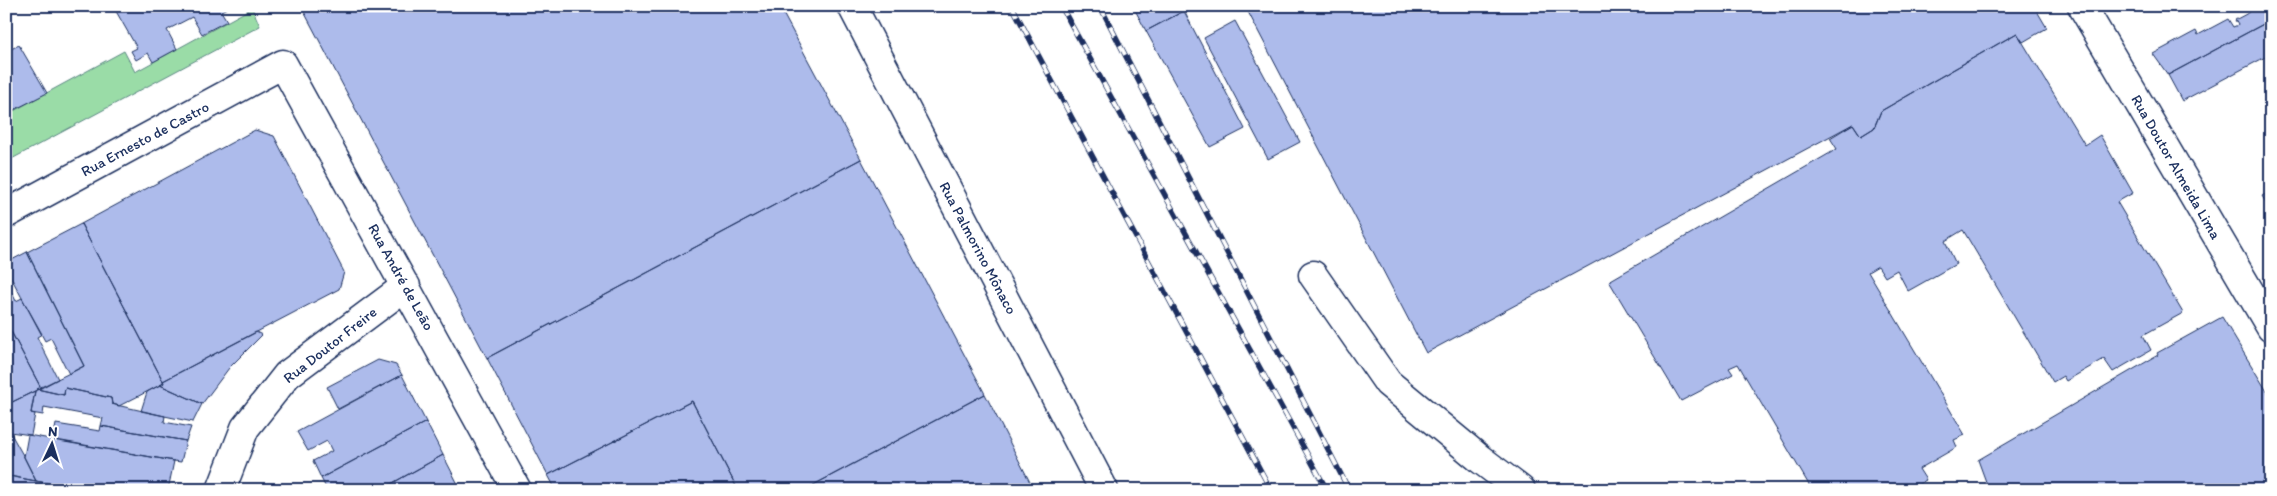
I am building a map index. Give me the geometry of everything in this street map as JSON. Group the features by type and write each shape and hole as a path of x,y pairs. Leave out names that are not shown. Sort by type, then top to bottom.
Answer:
{"street":[{"name":"Rua Palmorino Mônaco","path":"852,6 1104,490"},
{"name":"Rua Doutor Almeida Lima","path":"2082,6 2271,328"},
{"name":"Rua Ernesto de Castro","path":"6,214 283,64"},
{"name":"Rua André de Leão","path":"283,64 517,490"},
{"path":"1312,275 1388,383 1480,459 1521,490"},
{"name":"Rua Doutor Freire","path":"221,490 245,428 287,375 406,286"}],"green space":[{"path":"252,8 260,26 6,162 6,115 124,51 135,72"}],"building":[{"path":"113,6 231,6 221,11 227,21 202,34 192,17 167,30 177,49 153,62 148,53 136,60 131,51 137,48"},
{"path":"301,6 779,6 861,159 487,358"},
{"path":"1133,6 1193,6 1146,31"},
{"path":"1245,6 2034,6 2047,28 2023,42 2017,33 1881,111 1874,128 1861,136 1853,124 1426,353"},
{"path":"2246,6 2271,6 2271,20 2168,75 2153,54 2196,31 2198,35 2228,19 2233,27 2238,25 2235,20 2250,12"},
{"path":"1184,11 1245,129 1210,147 1146,31"},
{"path":"2271,20 2271,54 2182,101 2168,75"},
{"path":"1235,21 1300,142 1268,159 1204,38"},
{"path":"2017,33 2085,145 2100,135 2133,193 2117,202 2183,313 2143,335 2151,350 2113,372 2104,359 2066,381 2063,376 2053,382 1963,230 1945,241 1956,264 1908,291 1897,270 1885,277 1878,266 1868,272 1965,435 1954,440 1957,447 1919,469 1926,480 1909,490 1812,490 1738,364 1729,368 1733,374 1681,401 1609,281 1837,149 1830,138 1853,124 1861,136 1874,128 1881,111"},
{"path":"6,41 11,49 19,45 47,93 6,114"},
{"path":"255,130 274,136 344,272 339,289 163,381 81,224"},
{"path":"861,159 985,394 804,490 738,490 692,401 548,475 487,358"},
{"path":"2271,191 2271,208 2270,209 2262,196"},
{"path":"81,224 164,383 119,406 112,404 111,398 65,388 64,395 37,389 84,366 27,252"},
{"path":"27,252 84,366 69,374 51,338 45,341 6,268 6,263"},
{"path":"6,281 16,301 22,298 42,334 37,337 58,379 41,388 6,322"},
{"path":"2222,317 2271,398 2271,490 1989,490 1978,460 2158,355 2157,353"},
{"path":"6,322 41,388 6,405"},
{"path":"256,332 262,335 229,368 202,404 160,385 164,383 163,381"},
{"path":"378,360 396,365 402,375 338,409 327,387"},
{"path":"402,375 426,422 321,478 313,461 332,451 327,441 308,451 297,432"},
{"path":"160,385 202,404 193,422 141,411 147,392"},
{"path":"65,388 111,398 112,404 165,416 164,422 191,427 186,441 101,426 103,418 44,407 43,415 31,413 37,389 64,395"},
{"path":"35,391 31,413 35,414 31,435 10,432 6,425 6,405"},
{"path":"985,394 1034,490 804,490"},
{"path":"692,401 738,490 556,490 548,475"},
{"path":"426,422 443,455 380,490 327,490 321,478"},
{"path":"56,424 100,431 101,426 186,441 181,462 53,440"},
{"path":"6,425 36,481 9,476 6,488"},
{"path":"28,435 174,461 168,490 82,490 36,481 24,457"},
{"path":"443,455 461,490 380,490"},
{"path":"9,476 36,481 82,490 7,490"}],"railway":[{"path":"1012,6 1271,490"},
{"path":"1061,6 1327,490"},
{"path":"1100,6 1349,490"}]}
